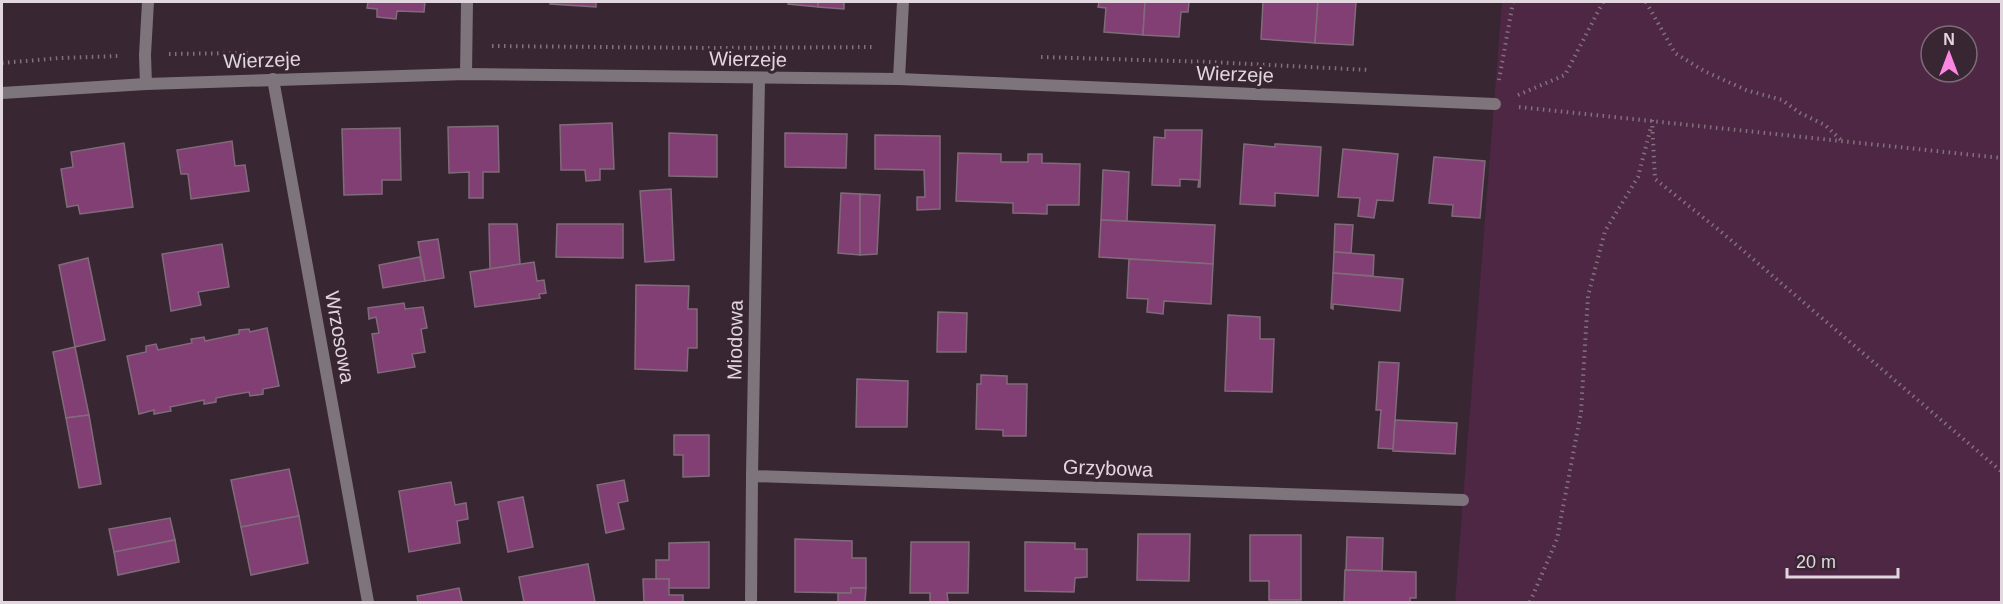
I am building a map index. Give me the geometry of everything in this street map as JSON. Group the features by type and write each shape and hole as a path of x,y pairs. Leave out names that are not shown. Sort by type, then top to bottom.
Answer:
{"street":[{"path":"146,84 148,2"},
{"path":"466,74 468,2"},
{"path":"899,79 903,2"},
{"name":"Wierzeje","path":"2,93 146,84 466,74 899,79 1495,104"},
{"name":"Wrzosowa","path":"273,79 368,603"},
{"name":"Miodowa","path":"752,603 759,79"},
{"name":"Grzybowa","path":"752,476 1463,500"}],"path":[{"path":"1495,104 1513,2"},
{"path":"1495,104 1565,75 1603,2"},
{"path":"1646,2 1675,53 1715,76 1746,90 1782,100 1800,113 1825,125 1841,140"},
{"path":"1495,104 2001,158"},
{"path":"1652,120 1655,178 1719,230 2001,472"},
{"path":"1530,603 1557,539 1579,424 1588,296 1605,231 1638,177 1652,120"}],"shaded area":[{"path":"1502,2 2001,2 2001,602 1455,602"}],"building":[{"path":"368,2 425,2 424,12 397,11 396,19 377,17 377,9 367,8"},
{"path":"550,2 596,2 596,7 550,4"},
{"path":"789,2 818,2 818,7 788,4"},
{"path":"818,2 844,2 844,9 818,7"},
{"path":"1099,2 1145,2 1143,35 1104,32 1106,8 1098,7"},
{"path":"1145,2 1189,2 1188,12 1181,12 1179,37 1143,35"},
{"path":"1263,2 1318,2 1315,43 1261,39"},
{"path":"1318,2 1356,2 1353,45 1315,43"},
{"path":"612,123 614,169 600,169 600,180 586,181 585,170 561,170 560,125"},
{"path":"498,126 499,172 483,172 483,198 469,198 469,172 449,173 448,127"},
{"path":"400,128 401,180 382,180 382,194 344,195 342,129"},
{"path":"1165,130 1202,130 1200,187 1198,187 1199,180 1180,179 1180,186 1152,185 1154,137 1165,138"},
{"path":"669,133 717,135 717,177 669,176"},
{"path":"785,133 847,134 846,168 785,167"},
{"path":"875,135 940,136 940,209 917,210 917,197 925,197 924,170 875,169"},
{"path":"232,141 235,166 245,165 249,191 191,199 188,174 181,174 177,150"},
{"path":"124,143 133,207 80,214 78,205 67,207 61,169 73,167 71,152"},
{"path":"1244,144 1321,147 1318,196 1275,193 1275,206 1240,204"},
{"path":"1343,149 1398,154 1393,201 1377,200 1374,218 1358,216 1360,198 1338,197"},
{"path":"958,153 1001,154 1001,162 1028,162 1028,154 1042,154 1042,163 1080,164 1079,205 1047,205 1047,214 1013,213 1013,203 956,201"},
{"path":"1434,157 1485,161 1480,218 1452,216 1453,205 1429,203"},
{"path":"1103,170 1129,172 1127,221 1101,220"},
{"path":"671,189 674,260 645,262 640,191"},
{"path":"841,193 860,194 860,255 838,253"},
{"path":"860,194 880,195 877,254 860,255"},
{"path":"1101,220 1215,225 1213,264 1099,257"},
{"path":"489,224 517,224 520,264 490,269"},
{"path":"557,224 623,224 623,258 556,257"},
{"path":"1335,224 1353,225 1351,253 1334,252"},
{"path":"438,239 444,278 425,281 418,242"},
{"path":"222,244 229,287 198,292 201,305 171,311 162,254"},
{"path":"1334,252 1374,255 1373,276 1333,273"},
{"path":"420,257 425,281 383,288 379,265"},
{"path":"88,258 105,340 75,347 59,265"},
{"path":"1129,259 1213,264 1211,304 1164,301 1163,314 1147,312 1148,299 1127,298"},
{"path":"534,262 537,281 544,280 546,293 539,294 540,298 475,307 470,272"},
{"path":"1333,273 1403,279 1400,311 1333,304 1333,309 1331,308"},
{"path":"636,285 689,286 688,309 697,309 697,348 688,348 687,371 635,369"},
{"path":"404,303 405,309 423,307 427,328 421,329 425,352 412,354 415,367 378,373 372,334 379,333 376,317 369,319 368,308"},
{"path":"938,312 967,313 966,352 937,352"},
{"path":"1228,315 1260,317 1260,339 1274,339 1272,392 1225,391"},
{"path":"267,328 279,386 263,389 263,394 250,396 249,392 216,398 216,402 204,404 204,400 170,407 171,411 154,414 154,410 139,414 127,356 146,352 146,346 156,344 158,350 192,343 191,339 204,337 205,341 239,334 239,330 249,329 250,332"},
{"path":"75,347 89,415 66,418 53,352"},
{"path":"1379,362 1399,363 1393,449 1378,448 1381,410 1376,410"},
{"path":"981,375 1007,376 1007,384 1027,384 1026,436 1003,436 1003,430 976,429 977,384 981,384"},
{"path":"857,379 908,381 907,427 856,427"},
{"path":"89,415 101,484 79,488 66,418"},
{"path":"1395,420 1457,423 1455,454 1393,451"},
{"path":"674,435 709,435 709,476 683,477 683,455 674,455"},
{"path":"289,469 299,516 241,527 231,480"},
{"path":"624,480 628,501 618,503 624,529 606,533 597,485"},
{"path":"451,482 455,505 466,503 468,519 457,521 460,543 409,552 399,491"},
{"path":"523,497 533,547 508,552 498,502"},
{"path":"299,516 308,563 251,575 241,527"},
{"path":"170,518 175,540 114,552 109,529"},
{"path":"1138,534 1190,534 1189,581 1137,580"},
{"path":"1250,535 1301,535 1301,600 1269,600 1269,581 1250,581"},
{"path":"1347,537 1383,538 1382,571 1346,570"},
{"path":"795,539 852,541 852,558 866,558 866,588 851,588 851,593 795,592"},
{"path":"175,540 179,562 118,575 114,552"},
{"path":"709,542 709,588 669,588 669,579 656,579 656,560 669,560 669,543"},
{"path":"911,542 969,542 968,593 947,593 948,602 930,602 930,593 910,593"},
{"path":"1025,542 1075,543 1075,549 1087,549 1087,577 1075,578 1074,592 1025,591"},
{"path":"588,564 595,602 524,602 519,577"},
{"path":"1345,570 1416,572 1416,598 1410,598 1410,602 1344,602"},
{"path":"643,579 669,579 669,595 683,595 683,602 644,602"},
{"path":"459,588 462,602 418,602 417,596"},
{"path":"851,588 866,588 865,602 838,602 838,593 851,593"}]}
